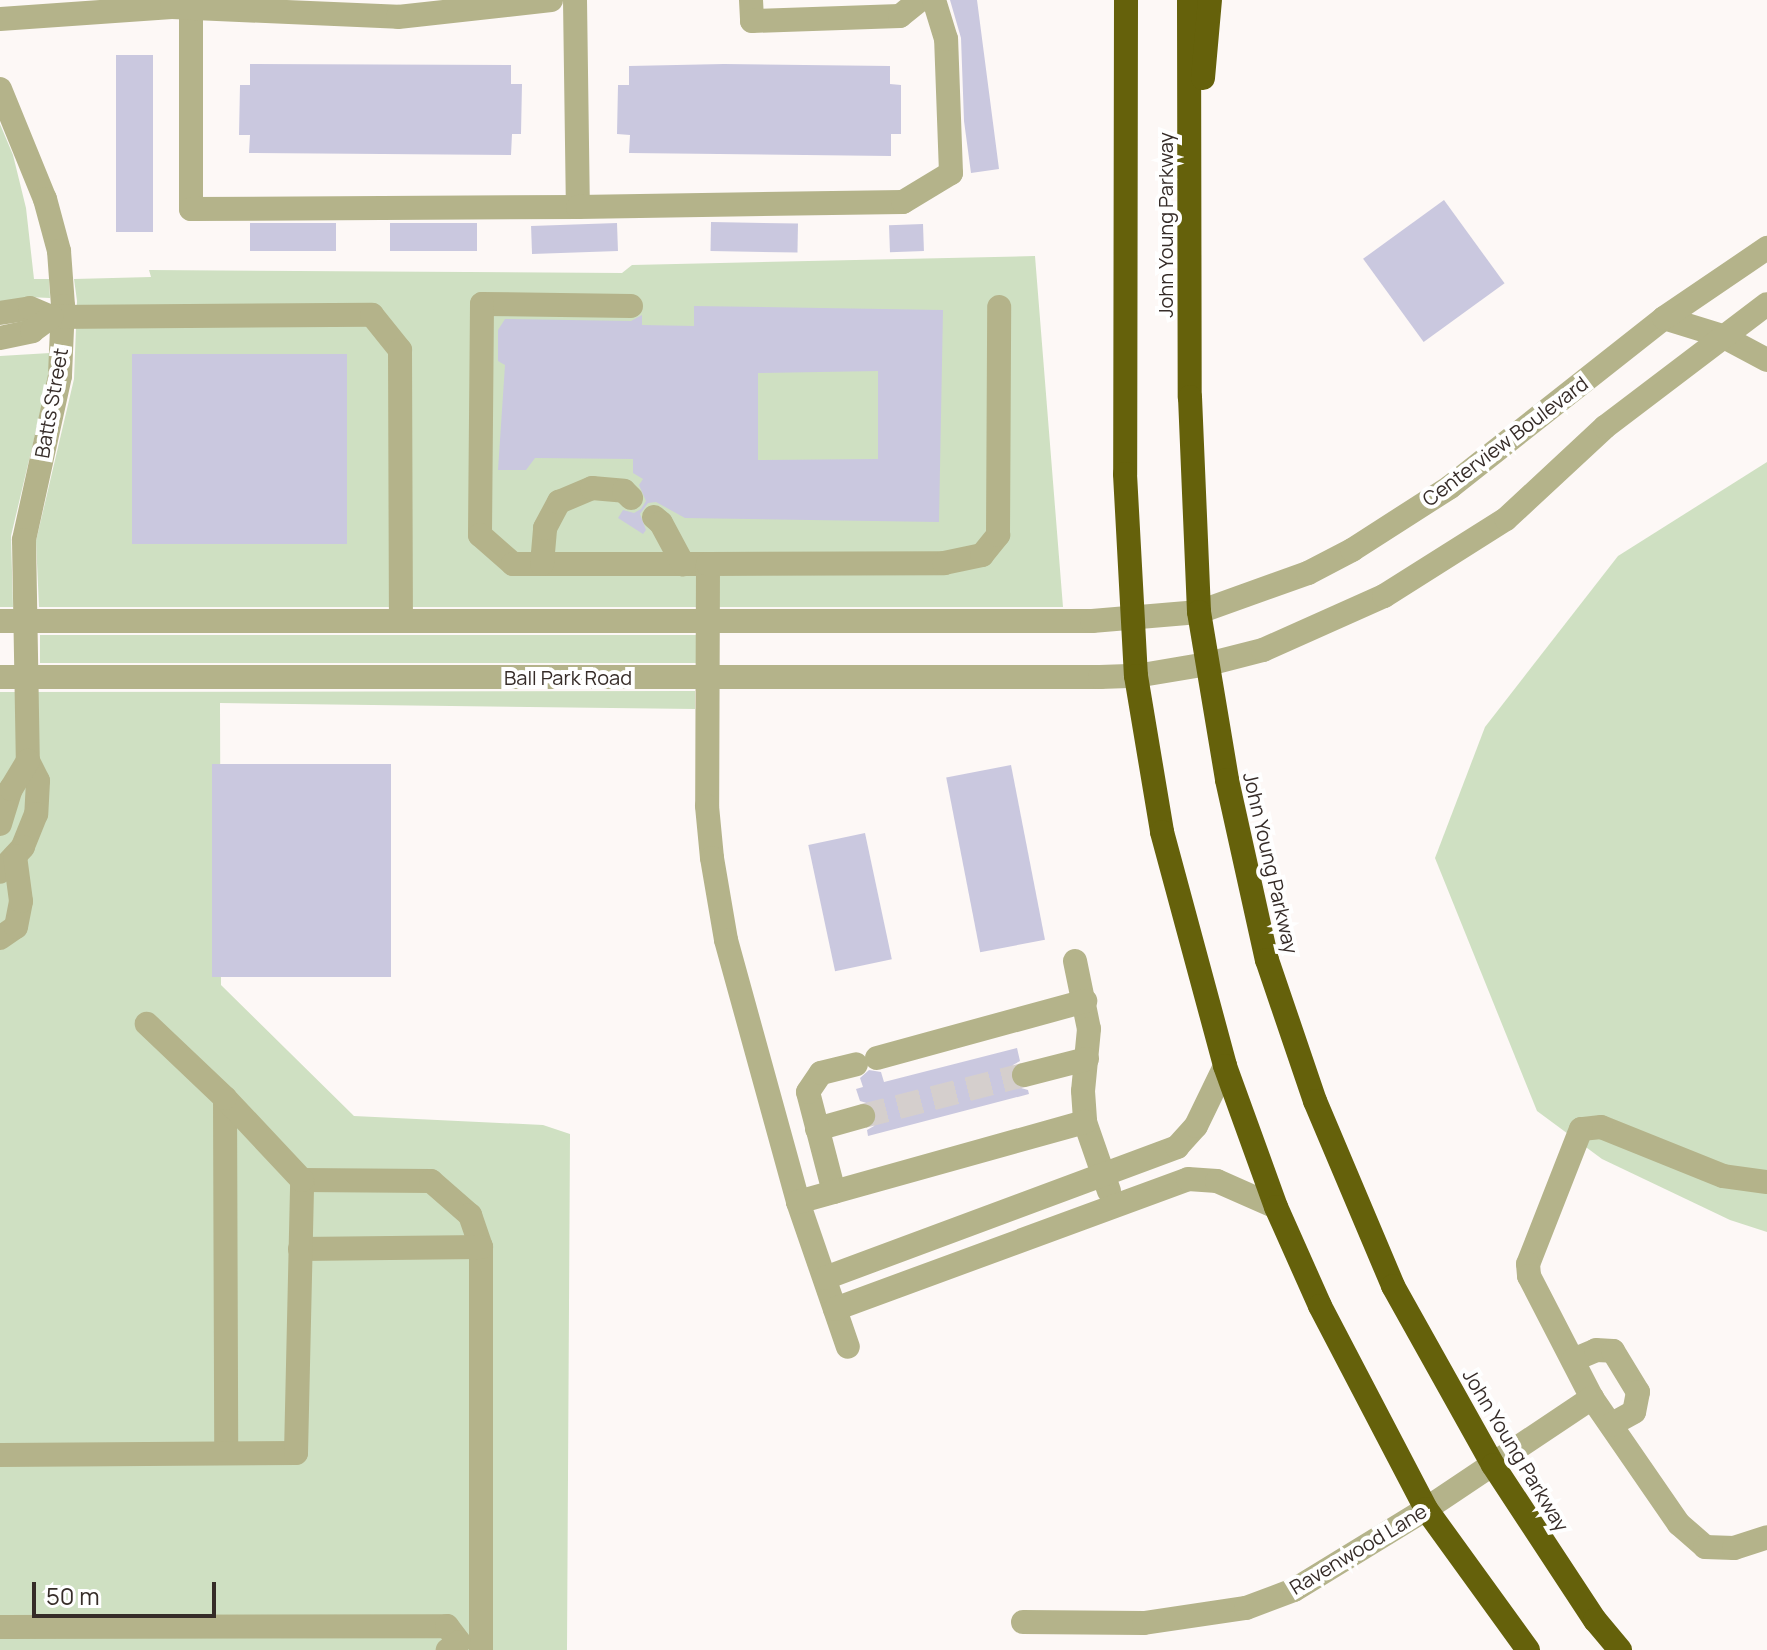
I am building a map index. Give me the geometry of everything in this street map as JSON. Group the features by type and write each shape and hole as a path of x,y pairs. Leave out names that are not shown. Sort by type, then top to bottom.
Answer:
{"highway":[{"name":"John Young Parkway","path":"1126,0 1125,474 1136,676 1162,832 1225,1066 1276,1207 1320,1306 1426,1509 1528,1650"},
{"name":"John Young Parkway","path":"1189,0 1191,482 1199,612 1227,780 1267,960 1315,1101 1393,1286 1493,1465 1595,1620 1620,1650"},
{"path":"1189,248 1210,0"}],"street":[{"path":"0,19 191,8 398,17 551,0"},
{"path":"575,0 578,207"},
{"path":"751,0 752,21 779,21 900,16 920,0"},
{"path":"191,8 191,209 578,207 903,202 951,173 946,39 934,0"},
{"name":"Batts Street","path":"0,89 45,199 59,251 57,317 60,376 24,540 28,761 38,781 36,814 23,847 8,864"},
{"name":"Centerview Boulevard","path":"1132,618 1199,612 1308,573 1352,550 1450,487 1664,318 1767,248"},
{"path":"631,306 482,304 480,535 513,564 944,563 982,555 998,535 999,307"},
{"path":"1136,676 1208,664 1263,650 1384,596 1506,519 1605,427 1767,304"},
{"path":"0,313 30,308 57,317 372,315 400,350 401,621"},
{"path":"0,338 32,331 57,317"},
{"path":"1664,318 1722,336 1767,360"},
{"path":"542,564 545,528 559,502 592,488 624,491 631,498"},
{"path":"654,517 661,523 683,564"},
{"path":"708,564 707,806 726,940 798,1202 848,1347"},
{"path":"0,621 1132,618"},
{"name":"Ball Park Road","path":"0,677 1136,676"},
{"path":"0,824 11,789 28,761"},
{"path":"0,938 16,927 21,901 8,864"},
{"path":"1075,961 1089,1029 1083,1091 1085,1122 1115,1204"},
{"path":"834,1192 808,1092 821,1073 1085,1001"},
{"path":"0,1455 296,1453 302,1180 225,1098 147,1024"},
{"path":"1024,1075 1087,1059"},
{"path":"825,1278 1104,1177 1177,1147 1196,1126 1225,1066"},
{"path":"225,1098 226,1453"},
{"path":"817,1129 863,1116"},
{"path":"798,1202 1085,1122"},
{"path":"1767,1182 1723,1176 1601,1127 1581,1129 1528,1264 1529,1276 1592,1398 1679,1524 1705,1547 1734,1548 1767,1537"},
{"path":"835,1309 1188,1179 1217,1181 1276,1207"},
{"path":"302,1180 431,1181 470,1215 481,1247 467,1646"},
{"path":"300,1249 481,1247"},
{"path":"1573,1360 1596,1350 1613,1351 1638,1392 1634,1412 1611,1425"},
{"name":"Ravenwood Lane","path":"1023,1622 1144,1623 1246,1608 1294,1590 1426,1509 1592,1398"},
{"path":"0,1627 447,1626 467,1646"}],"green space":[{"path":"0,124 13,155 26,208 34,279 49,279 50,298 27,297 0,303"},
{"path":"1035,256 1063,607 39,607 36,541 74,379 77,301 74,279 151,277 149,270 622,273 632,265"},
{"path":"50,353 49,376 11,536 13,607 0,607 0,356"},
{"path":"1767,462 1767,1232 1730,1220 1602,1159 1537,1111 1435,858 1485,727 1618,556"},
{"path":"40,635 696,635 696,663 40,663"},
{"path":"695,691 695,709 220,703 221,985 354,1116 543,1125 570,1134 567,1650 0,1650 0,692"}],"building":[{"path":"950,0 977,0 999,169 971,173 964,121 961,38"},
{"path":"116,55 153,55 153,232 116,232"},
{"path":"250,64 511,65 511,84 522,84 521,134 512,134 511,155 249,153 250,135 239,135 240,85 250,85"},
{"path":"629,66 890,66 890,84 901,85 901,134 891,134 891,156 629,153 630,135 617,134 618,85 629,85"},
{"path":"1444,200 1505,283 1424,342 1363,259"},
{"path":"711,222 798,224 797,253 710,251"},
{"path":"250,223 336,223 336,251 250,251"},
{"path":"390,223 477,223 477,251 390,251"},
{"path":"617,223 618,251 532,254 531,226"},
{"path":"923,224 924,251 890,252 889,225"},
{"path":"694,306 943,310 939,522 685,518 656,502 648,503 640,514 646,530 643,534 618,518 623,510 634,513 641,509 646,501 639,485 643,479 633,473 633,459 535,458 526,470 498,470 505,365 498,361 498,330 505,319 631,321 642,315 642,325 694,326","holes":["878,371 878,459 758,460 758,373"]},
{"path":"132,354 347,354 347,544 132,544"},
{"path":"212,764 391,764 391,977 212,977"},
{"path":"1011,765 1045,940 980,952 946,778"},
{"path":"865,833 892,959 835,971 808,845"},
{"path":"1017,1048 1020,1061 1013,1065 1009,1078 1014,1086 1028,1090 1029,1094 868,1136 867,1130 874,1126 878,1113 873,1105 860,1101 856,1089 863,1087 860,1078 869,1070 881,1072 884,1082"}],"tunnel":[{"path":"863,1116 1024,1075"}]}
